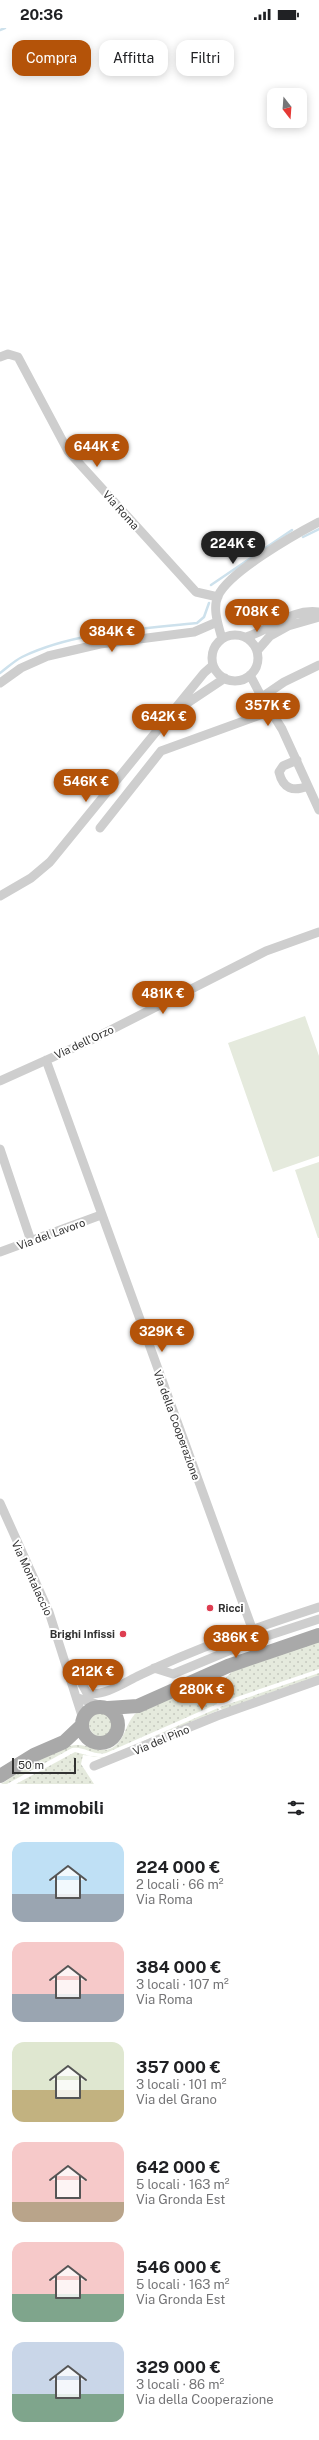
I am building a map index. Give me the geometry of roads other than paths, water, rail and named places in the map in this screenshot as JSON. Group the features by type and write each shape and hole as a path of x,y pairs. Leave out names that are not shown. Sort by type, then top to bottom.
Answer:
{"main road":[{"path":"64,1742 82,1722 90,1709 138,1706 261,1653 319,1635"},
{"path":"82,1722 87,1737 92,1741 98,1743 110,1740 138,1706"},
{"path":"105,1707 117,1718 118,1730"},
{"path":"0,1776 34,1755 64,1742 92,1741"}],"street":[{"name":"Via Roma","path":"0,357 8,354 18,357 68,451 196,592 218,597"},
{"path":"222,639 216,604 218,597 225,586 247,567 315,524"},
{"path":"261,696 241,680 225,678 213,665 213,650 222,639 234,635 246,637 255,635 284,618 309,611 319,612"},
{"path":"257,651 270,636 288,626 319,617"},
{"path":"0,683 21,668 48,656 100,644 194,632 206,629 218,622"},
{"path":"241,680 250,675 257,664 257,651 246,637"},
{"path":"0,896 31,878 50,862 204,673 213,665"},
{"path":"261,696 284,682 319,665"},
{"path":"250,675 261,696 282,729 319,810"},
{"path":"172,713 225,678"},
{"path":"100,828 161,751 271,711"},
{"path":"297,760 283,766 279,772 281,780 286,787 291,789 299,790 308,786"},
{"name":"Via dell'Orzo","path":"0,1081 46,1060 266,951 319,932"},
{"name":"Via della Cooperazione","path":"46,1060 250,1629 261,1653"},
{"path":"0,1149 31,1241"},
{"name":"Via del Lavoro","path":"0,1252 101,1215"},
{"name":"Via Montalaccio","path":"0,1503 49,1612 70,1682 78,1698 82,1722"},
{"path":"82,1684 84,1690 92,1694 100,1694 154,1668 250,1629 319,1607"},
{"path":"292,1616 296,1627"},
{"path":"154,1668 173,1674 255,1640 319,1619"},
{"path":"205,1648 210,1659"},
{"name":"Via del Pino","path":"94,1766 218,1716 319,1680"},
{"path":"78,1698 105,1707"}],"waterway":[{"path":"0,30 5,28"},
{"path":"303,537 319,529"},
{"path":"211,585 292,530"},
{"path":"0,673 22,657 63,642 108,633 197,623 204,617 209,603"}],"place":[{"name":"Ricci","path":"210,1608"},
{"name":"Brighi Infissi","path":"123,1634"}]}
